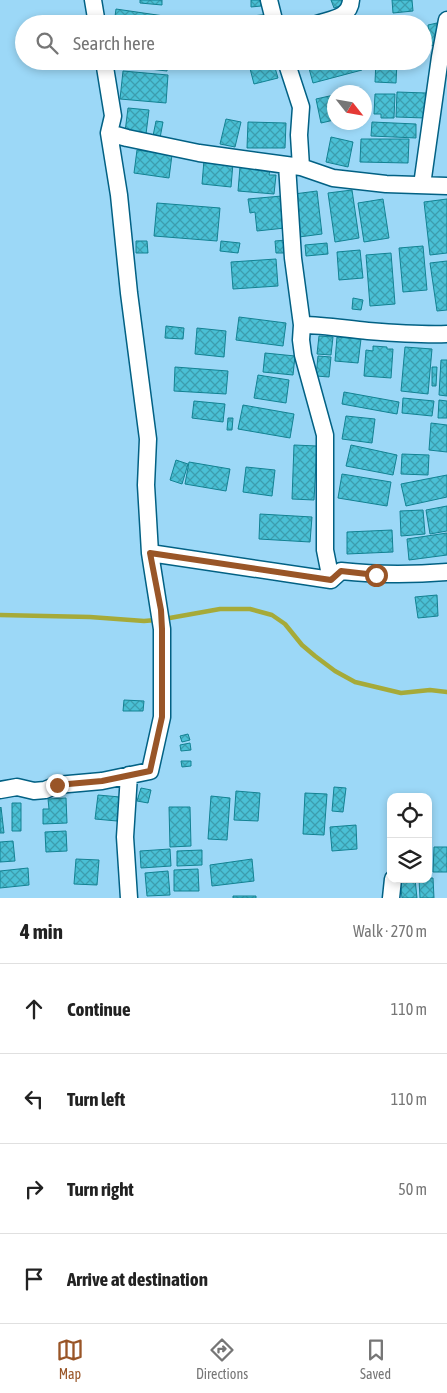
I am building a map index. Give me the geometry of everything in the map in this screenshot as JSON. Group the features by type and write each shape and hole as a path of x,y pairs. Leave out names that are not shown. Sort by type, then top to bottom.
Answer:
{"street":[{"path":"93,0 96,15"},
{"path":"268,0 272,15"},
{"path":"345,15 351,7 351,0"},
{"path":"422,185 447,20"},
{"path":"0,790 17,787 40,790 57,785 102,781 150,771 162,717 162,629 161,610 150,553 146,485 148,439 129,293 119,195 109,133 113,116 105,70"},
{"path":"289,70 301,107 294,166 293,258 302,325 303,355 325,435 325,550 331,580"},
{"path":"109,133 198,152 294,166 333,178 386,184 447,186"},
{"path":"302,325 429,335 447,334"},
{"path":"150,553 331,580"},
{"path":"331,580 341,571 376,575 416,575 447,572"},
{"path":"129,775 125,837 129,898"},
{"path":"391,898 393,883"}],"building":[{"path":"140,0 162,0 162,5 140,3"},
{"path":"251,0 260,0 261,6 251,7"},
{"path":"331,0 345,0 346,4 334,8"},
{"path":"392,0 412,0 413,11 393,13"},
{"path":"116,9 157,15 115,15"},
{"path":"437,23 440,44 432,46 432,24"},
{"path":"250,70 276,70 278,78 254,84"},
{"path":"309,70 362,70 313,83"},
{"path":"376,70 397,70 396,83 375,82"},
{"path":"123,71 168,75 166,103 120,99"},
{"path":"397,92 426,93 425,118 396,117"},
{"path":"375,94 395,94 394,118 381,118 381,114 374,114"},
{"path":"327,97 327,122 321,123 316,99"},
{"path":"128,108 149,110 146,134 125,132"},
{"path":"226,119 241,122 235,147 220,144"},
{"path":"156,121 163,122 160,138 153,136"},
{"path":"248,122 286,123 285,148 247,148"},
{"path":"372,122 416,124 416,138 371,136"},
{"path":"331,137 353,142 348,167 326,162"},
{"path":"361,139 409,139 408,163 360,162"},
{"path":"137,150 172,155 169,178 134,173"},
{"path":"204,160 233,163 231,187 202,184"},
{"path":"240,167 270,169 269,175 276,175 274,194 238,191"},
{"path":"352,190 359,238 335,242 328,193"},
{"path":"317,191 322,234 299,237 294,194"},
{"path":"282,196 285,228 257,231 255,212 250,213 248,199"},
{"path":"383,199 389,238 364,242 358,203"},
{"path":"447,199 447,253 430,255 424,202"},
{"path":"157,203 220,208 217,241 154,236"},
{"path":"286,240 287,253 276,253 275,241"},
{"path":"136,241 147,241 148,253 136,253"},
{"path":"221,241 240,243 238,253 220,251"},
{"path":"327,243 328,254 306,256 305,245"},
{"path":"423,246 427,290 403,292 399,248"},
{"path":"360,250 363,278 339,280 337,252"},
{"path":"391,253 395,304 370,306 366,255"},
{"path":"276,259 278,286 233,289 231,262"},
{"path":"447,261 447,310 437,311 430,263"},
{"path":"353,298 363,300 361,310 352,309"},
{"path":"239,317 286,323 283,346 236,340"},
{"path":"166,326 184,328 183,339 165,338"},
{"path":"197,328 226,331 224,357 195,354"},
{"path":"319,336 333,337 331,355 317,354"},
{"path":"337,337 361,339 358,363 335,361"},
{"path":"373,346 393,349 391,378 364,376 366,350 373,351"},
{"path":"405,347 432,349 428,394 401,391"},
{"path":"265,353 295,356 293,375 263,372"},
{"path":"318,356 331,357 329,377 316,376"},
{"path":"441,360 447,360 447,396 439,395"},
{"path":"175,367 228,371 226,394 174,391"},
{"path":"432,367 437,367 436,386 432,386"},
{"path":"258,375 289,380 286,403 254,398"},
{"path":"344,392 399,402 397,414 342,404"},
{"path":"403,398 434,401 432,416 402,413"},
{"path":"439,400 447,401 447,418 438,418"},
{"path":"194,401 225,404 223,422 192,418"},
{"path":"243,405 294,414 290,438 238,429"},
{"path":"346,416 375,419 372,443 342,439"},
{"path":"228,418 233,418 232,430 227,430"},
{"path":"431,423 447,425 447,452 429,450"},
{"path":"294,445 317,446 314,500 292,499"},
{"path":"351,445 397,455 393,475 346,466"},
{"path":"402,454 429,455 428,475 401,474"},
{"path":"176,460 188,464 182,484 170,480"},
{"path":"189,462 230,469 226,491 185,484"},
{"path":"246,467 275,470 272,496 243,492"},
{"path":"342,474 391,482 387,506 338,498"},
{"path":"447,475 447,497 406,506 401,484"},
{"path":"447,506 447,531 430,534 426,510"},
{"path":"423,510 425,534 401,536 400,511"},
{"path":"260,514 312,517 310,542 259,539"},
{"path":"392,530 393,552 347,554 347,532"},
{"path":"447,533 447,555 409,560 407,539"},
{"path":"437,595 438,616 418,618 415,597"},
{"path":"124,700 144,701 143,711 123,711"},
{"path":"188,734 190,740 182,742 180,736"},
{"path":"190,743 191,750 181,751 180,745"},
{"path":"181,761 191,761 191,766 182,767"},
{"path":"334,787 346,788 343,812 332,811"},
{"path":"141,788 151,790 148,803 137,801"},
{"path":"236,791 260,793 258,821 234,820"},
{"path":"305,793 327,794 324,835 303,834"},
{"path":"98,795 120,797 117,821 95,819"},
{"path":"211,796 230,798 227,840 208,839"},
{"path":"66,798 67,823 43,824 43,809 49,809 48,799"},
{"path":"12,803 21,803 21,831 12,831"},
{"path":"1,807 4,833 0,833"},
{"path":"169,807 190,807 191,846 170,847"},
{"path":"356,825 357,849 332,851 330,827"},
{"path":"66,831 67,851 46,852 45,832"},
{"path":"13,841 15,861 0,862 0,842"},
{"path":"434,847 447,847 447,872 433,872"},
{"path":"170,849 171,866 141,868 140,851"},
{"path":"202,850 202,865 177,866 177,851"},
{"path":"76,859 99,860 97,885 74,884"},
{"path":"252,859 254,881 212,886 210,865"},
{"path":"28,868 29,885 0,888 0,871"},
{"path":"198,869 199,891 174,891 174,870"},
{"path":"168,871 170,895 147,896 145,873"},
{"path":"432,878 434,898 420,898 419,883 432,883"},
{"path":"400,883 415,883 417,898 402,898"},
{"path":"233,896 256,896 256,898 233,898"}],"waterway":[{"path":"164,619 220,609 250,609 272,615 285,624 302,645 315,656 335,671 355,682 401,693 430,690 447,692"},
{"path":"0,615 156,620"}],"route":[{"path":"57,785 102,781 150,771 162,717 162,629 161,610 150,553 331,580 341,571 376,575"}]}
